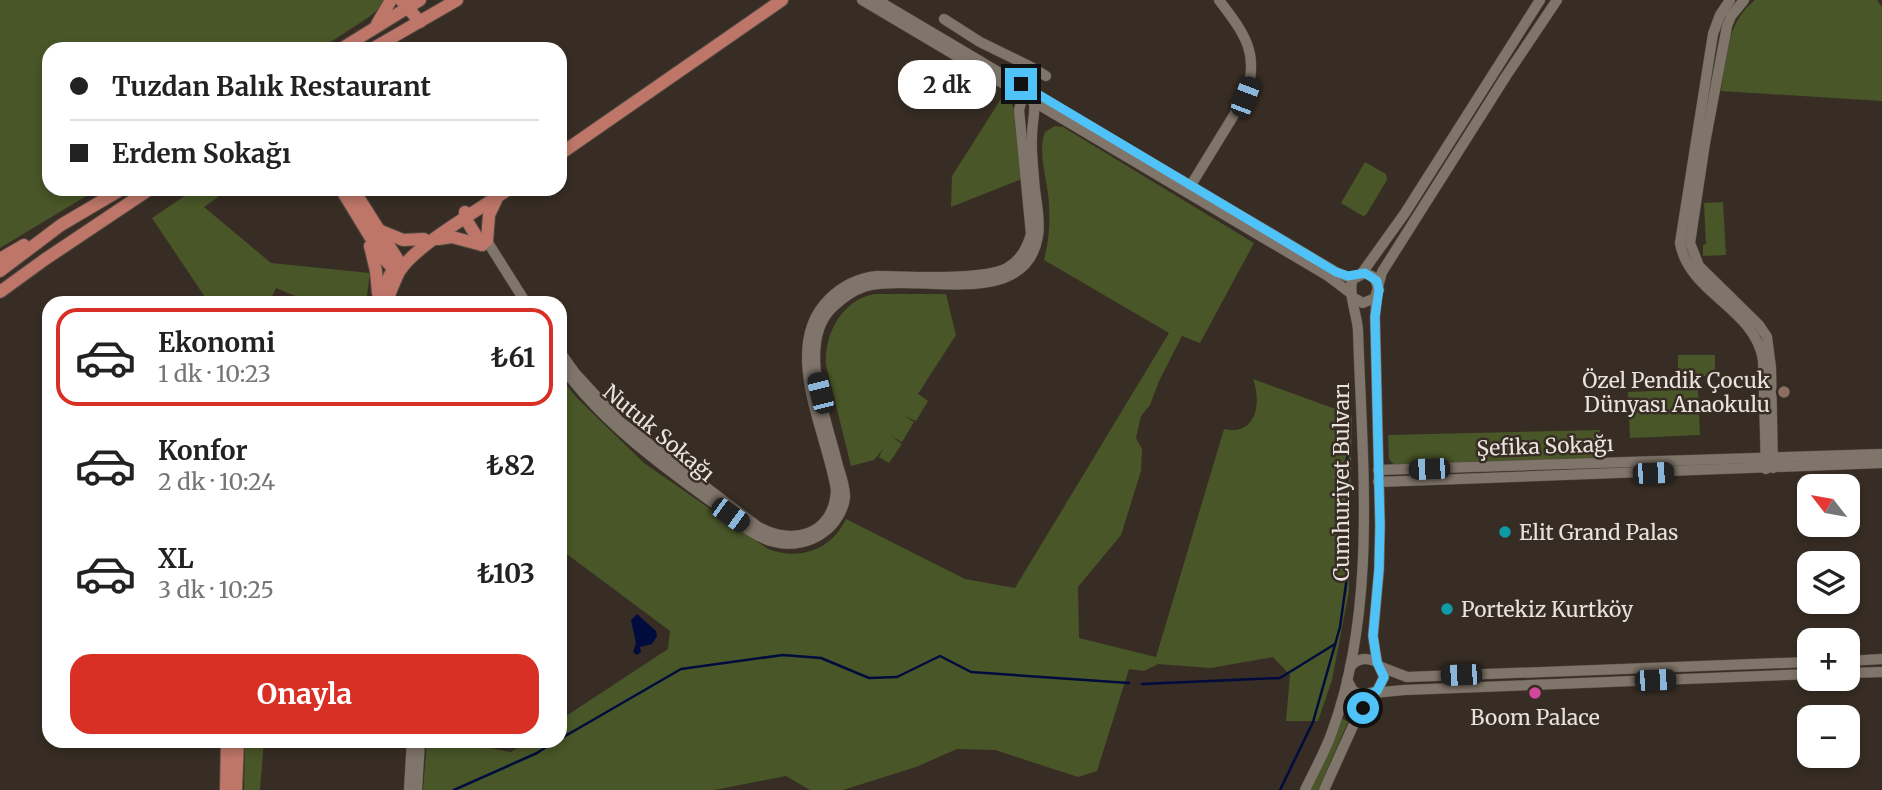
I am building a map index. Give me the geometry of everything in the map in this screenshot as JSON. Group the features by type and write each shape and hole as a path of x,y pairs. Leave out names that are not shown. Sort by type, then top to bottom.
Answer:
{"main road":[{"path":"373,30 391,0"},
{"path":"384,42 457,0"},
{"path":"567,139 768,0"},
{"path":"567,149 782,0"},
{"path":"353,42 411,2 420,22"},
{"path":"0,258 110,196"},
{"path":"0,292 139,196"},
{"path":"345,196 383,258 398,266"},
{"path":"357,196 379,229 398,266"},
{"path":"383,296 398,266 429,239 492,196"},
{"path":"484,243 495,196"},
{"path":"467,214 484,243"},
{"path":"0,271 61,225"},
{"path":"363,226 374,261 379,296"},
{"path":"379,229 403,240 452,237 484,243"},
{"path":"226,790 227,748"},
{"path":"236,790 238,748"}],"street":[{"path":"862,0 1191,185 1336,272 1348,276 1359,274 1374,277 1378,293 1371,301 1363,303 1328,276 1035,102"},
{"path":"877,0 1021,84 1027,92"},
{"path":"1191,185 1245,97 1250,83 1248,39 1219,0"},
{"path":"1350,294 1350,282 1405,213 1540,0"},
{"name":"Cumhuriyet Bulvarı","path":"1324,790 1369,694 1377,691 1383,682 1373,636 1379,569 1375,317 1382,272 1477,120 1557,0"},
{"path":"1730,0 1720,15 1713,34 1690,243 1706,281 1759,325 1767,337 1771,368 1769,463"},
{"path":"1700,143 1727,26 1731,16 1744,0"},
{"path":"944,19 980,42 1046,76"},
{"path":"1021,84 1031,67"},
{"name":"Nutuk Sokağı","path":"567,362 619,421 757,526 781,537 796,537 811,532 824,522 829,514 836,489 808,374 806,352 813,320 833,295 862,279 877,276 988,275 1009,267 1018,260 1029,242 1031,224 1020,104 1027,92 1035,102 1032,131 1038,237 1032,253 1018,272 1004,279 984,283 870,285 840,300 821,323 814,347 815,371 845,497 836,520 824,533 794,544 766,540 656,461 622,433 588,400 567,373"},
{"path":"1032,131 1043,119 1059,116"},
{"path":"1466,116 1477,120"},
{"path":"1405,213 1415,219"},
{"path":"484,243 514,296"},
{"path":"484,243 521,296"},
{"name":"Cumhuriyet Bulvarı","path":"1306,790 1332,732 1347,680 1362,590 1364,541 1359,330 1357,313 1350,294"},
{"name":"Şefika Sokağı","path":"1769,463 1882,454"},
{"name":"Şefika Sokağı","path":"1362,479 1769,463 1882,463"},
{"path":"1350,667 1357,660 1363,659 1407,677 1797,662"},
{"path":"1860,660 1882,659"},
{"path":"1860,672 1882,671"},
{"path":"1347,680 1353,691 1369,694 1404,690 1797,675"},
{"path":"409,790 412,748"},
{"path":"416,790 419,748"}],"green space":[{"path":"0,0 384,0 382,6 369,17 331,42 42,42 42,196 86,196 0,248"},
{"path":"1755,0 1877,0 1882,7 1882,101 1721,91 1726,54 1733,30 1745,9"},
{"path":"1004,94 1013,106 1022,179 951,207 952,176"},
{"path":"1055,126 1063,127 1254,243 1200,343 1182,336 1150,405 1141,416 1136,438 1142,449 1141,471 1121,535 1078,587 1079,638 1156,657 1224,429 1243,428 1254,416 1257,398 1253,379 1352,415 1349,591 1332,680 1318,721 1286,721 1290,675 1273,657 1211,668 1158,664 1144,671 1129,669 1097,771 1078,777 995,750 957,749 916,767 843,790 810,790 786,776 714,790 423,790 426,748 489,748 511,752 517,748 567,748 567,715 668,649 670,631 567,554 567,386 644,463 768,549 792,554 813,550 832,538 846,519 965,579 1015,588 1169,333 1044,260 1049,211 1042,149 1045,132"},
{"path":"1365,162 1386,174 1387,180 1363,216 1341,203"},
{"path":"185,196 219,196 204,207 271,263 370,273 367,296 295,296 276,288 272,296 204,296 152,218"},
{"path":"1723,202 1726,255 1703,256 1703,245 1706,244 1704,203"},
{"path":"874,294 946,294 956,335 918,394 928,401 916,421 904,416 914,422 902,442 891,436 902,444 889,463 879,457 883,449 874,460 851,466 826,365 826,353 832,330 844,311 853,303"},
{"path":"1678,355 1715,355 1715,376 1678,376"},
{"path":"1698,389 1700,435 1630,438 1628,392"},
{"path":"1600,430 1601,449 1596,458 1396,467 1389,459 1388,435"},
{"path":"1341,718 1348,722 1318,790 1310,790"},
{"path":"245,748 263,748 260,790 244,790"}],"shaded area":[{"path":"637,614 656,631 657,636 652,644 640,647 641,652 637,655 633,652 636,643 631,620"}],"waterway":[{"path":"1280,790 1313,722 1340,627 1347,577 1347,459 1350,447"},
{"path":"1142,684 1280,678 1335,644"},
{"path":"567,735 681,669 783,655 821,658 869,678 897,677 940,656 971,672 1129,683"},
{"path":"454,790 545,748"}],"place":[{"name":"Özel Pendik Çocuk Dünyası Anaokulu","path":"1784,392"},
{"name":"Elit Grand Palas","path":"1505,532"},
{"name":"Portekiz Kurtköy","path":"1447,609"},
{"name":"Boom Palace","path":"1535,693"}],"route":[{"path":"1021,84 1336,272 1348,276 1365,273 1377,281 1379,290 1375,317 1380,526 1373,636 1377,662 1384,677 1381,687 1367,695 1363,708"}]}
